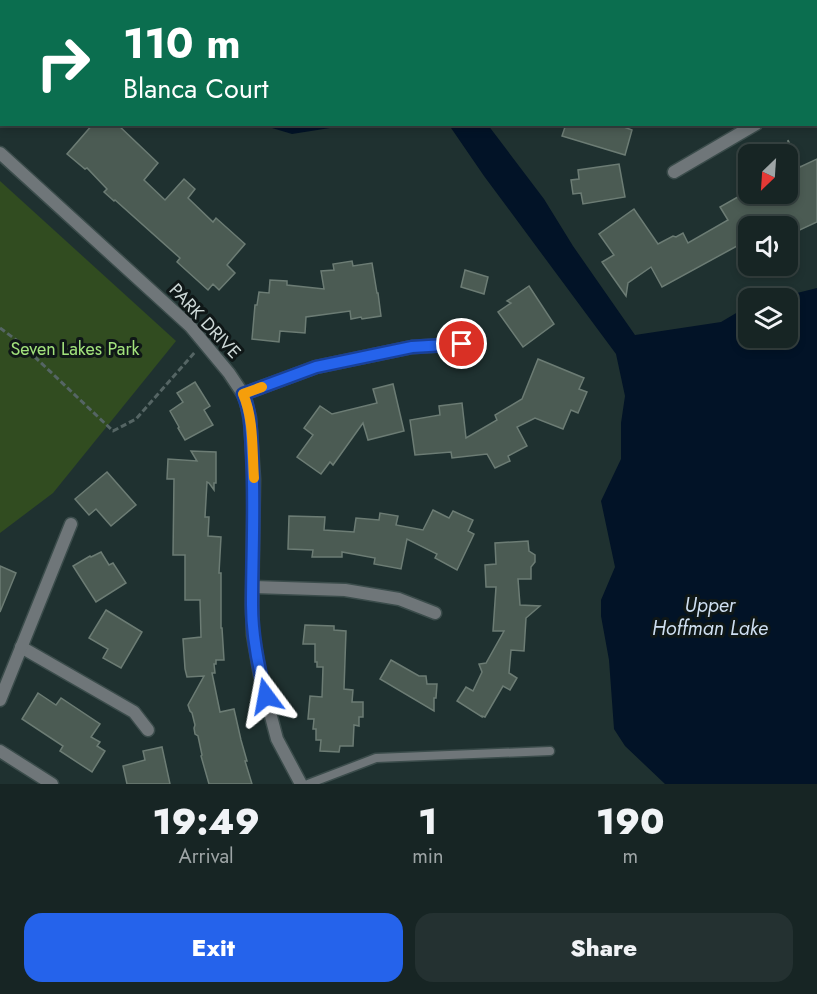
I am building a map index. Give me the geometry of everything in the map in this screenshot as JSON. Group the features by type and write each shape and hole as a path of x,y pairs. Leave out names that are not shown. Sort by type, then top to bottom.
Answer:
{"street":[{"path":"674,172 753,126"},
{"name":"PARK DRIVE","path":"0,153 190,326 229,373 243,394 250,418 254,478 253,635 277,739 301,784"},
{"path":"243,394 316,367 412,347 462,344"},
{"path":"0,700 71,524"},
{"path":"253,587 345,590 399,599 435,613"},
{"path":"21,647 134,712 148,730"},
{"path":"0,751 52,784"}],"lane":[{"path":"308,784 376,758 550,751"}],"path":[{"path":"0,328 19,342 113,431 136,419 203,342"}],"green space":[{"name":"Seven Lakes Park","path":"0,181 176,341 53,493 0,533"}],"water":[{"path":"265,126 343,126 292,134"},
{"name":"Upper Hoffman Lake","path":"450,126 489,126 544,199 573,246 635,335 721,322 738,312 738,348 798,348 798,293 817,288 817,784 665,784 625,746 614,729 609,660 601,616 601,600 615,567 601,501 621,459 621,423 625,396 616,354"}],"building":[{"path":"91,126 119,126 158,163 144,180 165,200 184,179 195,189 188,198 213,222 216,218 245,244 227,265 235,273 219,290 213,284 208,290 177,262 180,258 104,192 107,189 87,168 85,169 67,154"},
{"path":"565,126 621,126 632,130 625,155 562,136"},
{"path":"817,159 817,222 798,231 798,216 738,216 738,245 662,287 651,267 628,283 626,296 602,262 614,255 599,234 634,209 658,244 683,233 688,243 728,220 720,207 738,197 738,204 798,204 798,162 800,167"},
{"path":"619,164 625,197 583,204 581,193 573,194 571,180 579,179 578,170"},
{"path":"352,261 353,266 372,263 381,316 351,319 350,311 306,317 305,333 280,331 279,342 252,339 255,305 257,305 259,292 269,293 270,280 287,281 287,285 324,289 321,271 334,270 333,264"},
{"path":"465,270 488,277 484,294 461,287"},
{"path":"529,286 554,324 523,347 498,312 511,303 507,301"},
{"path":"538,359 584,378 579,389 587,392 578,413 571,410 563,429 535,418 517,427 527,446 508,456 510,461 495,468 487,454 452,458 451,452 415,455 410,420 440,415 439,406 462,403 466,438 497,420 495,415 522,399"},
{"path":"195,382 210,406 204,410 213,425 185,440 170,411 183,402 177,393"},
{"path":"393,384 404,431 368,440 363,423 333,465 330,462 321,474 297,457 313,435 304,428 320,406 332,414 377,403 373,389"},
{"path":"191,451 216,452 216,483 214,483 214,490 207,482 205,517 209,517 208,536 221,537 219,573 221,573 221,628 224,660 216,660 215,673 212,673 220,712 234,709 252,784 209,784 198,736 195,734 192,713 188,705 204,676 187,677 183,639 201,637 200,600 185,600 185,555 173,555 174,479 167,479 168,459 197,461"},
{"path":"107,472 136,505 111,526 96,509 89,515 75,499"},
{"path":"433,510 449,518 453,511 473,520 468,531 474,534 457,570 435,558 437,554 407,539 401,569 374,564 375,558 342,552 342,557 312,557 313,550 288,549 289,516 325,517 324,530 354,532 356,518 379,520 380,513 398,516 396,525 423,530"},
{"path":"528,541 529,551 535,555 535,562 531,567 531,579 518,579 520,605 540,606 526,618 524,651 511,650 509,673 517,678 510,690 503,686 485,717 482,717 457,701 466,687 473,691 482,672 479,664 486,663 504,631 493,631 496,587 486,587 485,565 496,564 495,543"},
{"path":"101,552 109,565 113,563 126,583 96,602 73,566"},
{"path":"0,566 16,573 0,612"},
{"path":"106,610 142,632 121,668 103,658 108,649 89,638"},
{"path":"305,625 334,626 334,630 346,631 344,689 353,690 352,702 363,702 363,717 359,717 359,726 354,725 353,746 340,746 339,752 320,751 321,740 316,740 316,729 313,729 314,719 308,719 310,696 322,697 323,667 317,667 317,662 315,662 315,644 303,644"},
{"path":"391,660 419,676 426,676 427,684 437,684 434,711 380,679"},
{"path":"38,693 56,705 61,698 100,724 91,737 100,742 97,746 105,751 92,772 60,751 63,746 22,719"},
{"path":"162,747 170,784 127,784 123,766 145,760 143,751"}],"slow traffic":[{"path":"254,478 250,418 243,394 262,387"}],"route":[{"path":"266,696 253,635 254,478 250,418 243,394 316,367 412,347 462,344"}]}
